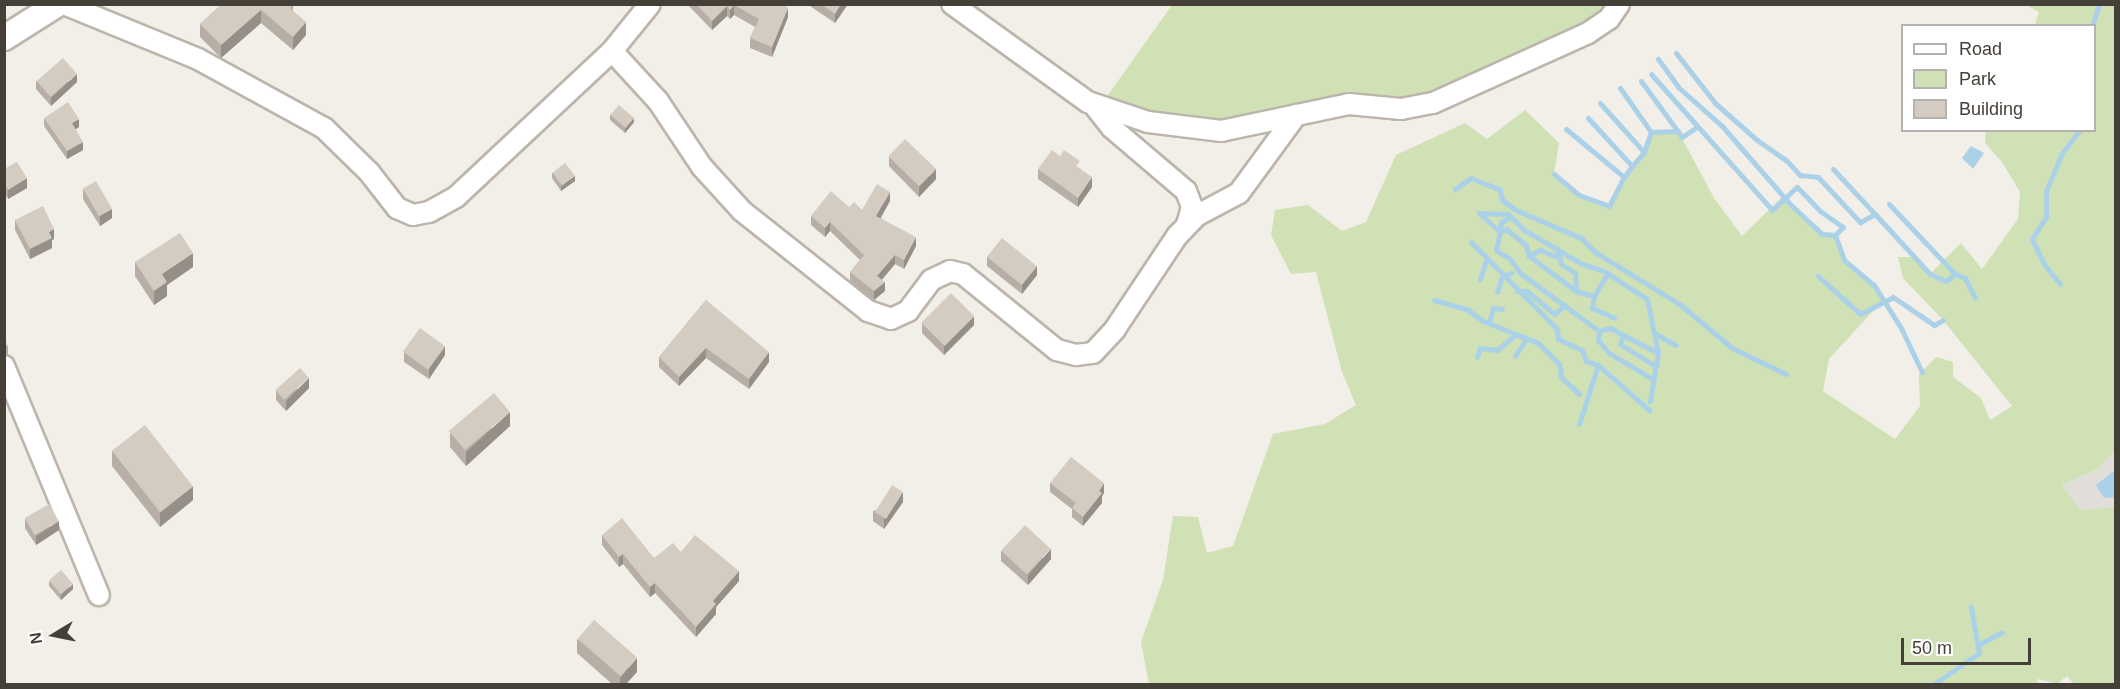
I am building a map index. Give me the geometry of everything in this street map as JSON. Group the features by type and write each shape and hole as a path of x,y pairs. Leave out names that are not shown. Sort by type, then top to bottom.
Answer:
{"street":[{"path":"4,38 58,4"},
{"path":"64,4 198,59 324,128 369,172 397,207 413,215 429,212 456,196 612,51 650,4"},
{"path":"952,4 1094,105 1126,141 1186,191 1192,207 1187,225"},
{"path":"1094,105 1148,122 1194,130 1245,128 1349,104 1401,109 1433,103 1588,33 1610,19 1619,4"},
{"path":"612,51 658,101 702,167 742,211 868,311 891,319 908,311 932,280 950,272 963,274 1057,350 1076,355 1094,353 1115,329 1187,225 1196,216 1239,193 1296,115"},
{"path":"4,366 99,595"}],"shaded area":[{"path":"2115,450 2115,507 2080,510 2062,485 2099,468"}],"green space":[{"path":"1172,5 1610,5 1604,16 1453,86 1397,103 1206,124 1103,102"},
{"path":"2026,5 2115,5 2115,450 2099,468 2062,485 2080,510 2115,507 2115,684 2074,684 2067,676 2057,684 2037,679 2038,684 1149,684 1141,642 1163,580 1173,516 1198,517 1207,553 1233,546 1273,434 1325,424 1356,405 1342,372 1316,272 1291,274 1271,235 1275,210 1308,205 1342,231 1366,222 1396,155 1465,123 1487,139 1525,110 1559,143 1554,174 1579,195 1609,206 1624,177 1644,152 1651,132 1678,131 1714,198 1742,236 1784,195 1821,234 1835,235 1844,260 1874,285 1883,300 1829,359 1823,391 1895,439 1920,406 1919,375 1936,357 1953,362 1953,377 1981,398 1990,420 2012,406 1943,320 1903,278 1898,257 1911,257 1930,274 1961,243 1982,269 2018,219 2020,192 2002,162 1985,143 1986,132 2096,132 2096,24 2035,24 2039,12"}],"water":[{"path":"1971,146 1984,153 1973,169 1962,158"},
{"path":"2115,470 2115,497 2104,498 2096,485"}],"building":[{"path":"222,4 293,4 290,8 306,22 293,37 261,10 221,45 200,24"},
{"path":"696,4 784,4 788,8 772,47 750,38 759,19 734,5 730,10 727,6 712,21"},
{"path":"821,4 841,4 835,14"},
{"path":"63,58 77,74 50,97 37,81"},
{"path":"68,102 79,119 72,123 83,142 67,151 44,118"},
{"path":"619,105 634,118 626,128 610,115"},
{"path":"905,139 936,169 919,186 888,156"},
{"path":"1052,150 1060,156 1064,150 1080,161 1076,166 1092,177 1078,198 1038,169"},
{"path":"17,162 27,178 8,190 4,183 4,169"},
{"path":"565,163 575,176 562,185 552,173"},
{"path":"96,181 112,209 99,216 83,188"},
{"path":"877,184 890,192 876,216 916,237 904,260 895,255 877,276 885,282 874,291 850,272 864,255 830,222 825,228 811,216 831,191 849,207 854,202 862,210"},
{"path":"43,206 54,229 49,232 52,238 30,249 15,220"},
{"path":"180,233 193,253 162,274 167,282 154,291 135,262"},
{"path":"1002,238 1037,266 1022,285 987,257"},
{"path":"951,293 974,316 945,346 921,323"},
{"path":"706,300 769,352 749,379 706,348 679,377 659,357"},
{"path":"420,328 445,346 428,370 403,351"},
{"path":"300,368 309,378 284,400 275,390"},
{"path":"494,393 510,412 465,450 449,431"},
{"path":"145,425 193,486 160,512 112,451"},
{"path":"1071,457 1104,483 1099,491 1102,493 1083,517 1072,508 1076,503 1050,483"},
{"path":"892,485 903,492 886,519 875,512"},
{"path":"49,504 59,521 35,535 25,518"},
{"path":"622,518 654,558 673,543 681,552 695,535 739,571 713,601 716,604 696,627 655,583 650,587 623,554 619,557 602,535"},
{"path":"1025,525 1051,549 1027,574 1001,551"},
{"path":"61,570 73,584 61,594 49,580"},
{"path":"594,620 637,657 621,676 578,639"}],"waterway":[{"path":"2093,24 2099,4"},
{"path":"1676,53 1715,103 1757,140 1786,160 1800,175 1818,177 1860,222 1875,214 1930,274 1946,281 1955,274 1965,278 1975,298"},
{"path":"1658,59 1678,87 1722,126 1790,204 1822,234 1835,235 1844,260 1874,285 1901,328 1922,372"},
{"path":"1651,74 1772,210 1797,187 1820,211 1843,227 1835,235"},
{"path":"1641,81 1682,137 1697,127"},
{"path":"1620,88 1651,132 1678,131"},
{"path":"1600,103 1644,152 1651,132"},
{"path":"1588,118 1632,166 1644,152"},
{"path":"1566,129 1624,177 1632,166"},
{"path":"2060,284 2044,264 2032,239 2046,217 2046,191 2062,153 2078,132"},
{"path":"1833,169 1875,214"},
{"path":"1554,174 1579,195 1609,206 1624,177"},
{"path":"1455,189 1471,178 1500,190 1502,200 1516,210 1581,238 1595,252 1682,306 1732,348 1786,374"},
{"path":"1889,204 1955,274"},
{"path":"1479,213 1508,214 1524,230 1582,264 1604,271 1647,299 1658,353 1650,401"},
{"path":"1479,213 1500,232 1496,250 1510,259 1520,273 1599,331 1610,328 1658,353"},
{"path":"1511,217 1501,222 1500,232 1506,229 1526,245 1529,256 1576,291 1594,296 1592,308 1614,318"},
{"path":"1471,242 1557,329 1558,339 1582,350 1586,361 1598,365 1650,411"},
{"path":"1557,248 1561,264 1575,273 1576,291"},
{"path":"1529,256 1540,250 1560,258"},
{"path":"1480,279 1486,261"},
{"path":"1497,292 1502,277 1511,273"},
{"path":"1594,296 1608,273"},
{"path":"1818,276 1860,314 1893,297 1934,325 1943,320"},
{"path":"1517,291 1527,291 1554,314 1565,305"},
{"path":"1434,300 1468,310 1483,321 1538,343 1559,364 1561,377 1579,394"},
{"path":"1489,323 1493,308 1502,309"},
{"path":"1599,331 1598,340 1609,353 1651,378"},
{"path":"1654,333 1676,345"},
{"path":"1477,357 1480,348 1497,350 1515,335"},
{"path":"1623,335 1620,344 1654,365"},
{"path":"1515,356 1526,339"},
{"path":"1579,424 1598,365"},
{"path":"1934,684 1979,653 1971,607"},
{"path":"1978,645 2002,632"}]}
